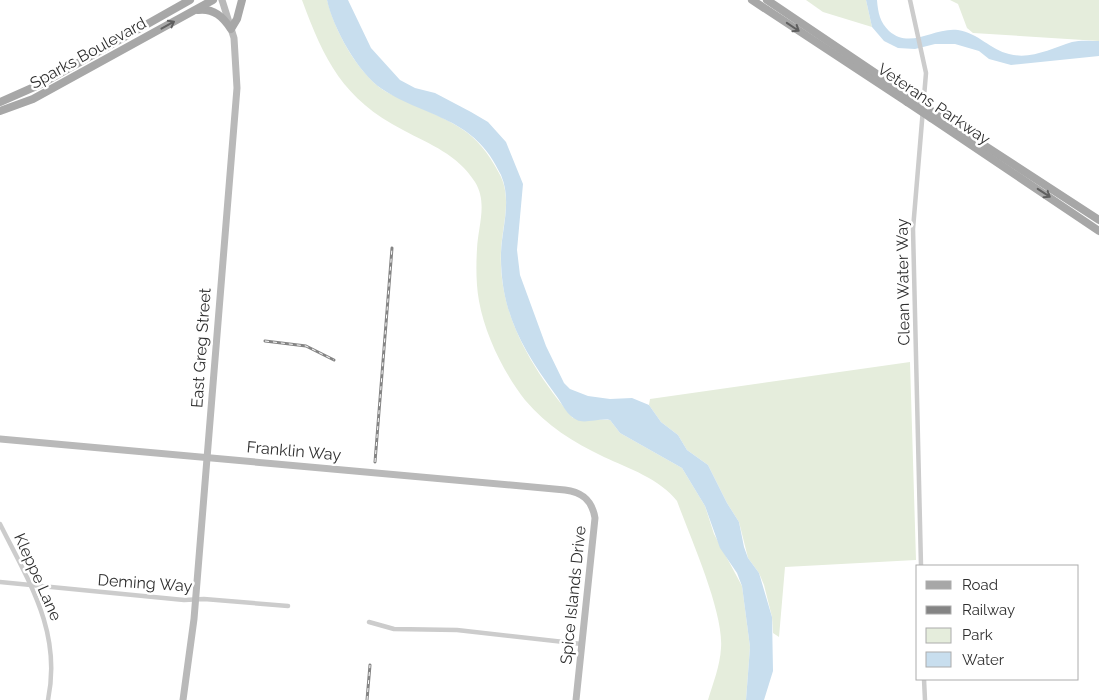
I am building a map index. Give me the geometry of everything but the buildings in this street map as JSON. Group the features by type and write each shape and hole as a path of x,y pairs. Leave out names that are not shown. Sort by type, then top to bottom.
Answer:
{"main road":[{"name":"Sparks Boulevard","path":"0,102 41,84 190,0"},
{"name":"Sparks Boulevard","path":"0,111 33,99 213,0"},
{"path":"194,10 213,12 225,20 231,29 237,19 242,0"},
{"name":"Veterans Parkway","path":"752,0 907,98"},
{"name":"Veterans Parkway","path":"767,0 1099,231"},
{"name":"Veterans Parkway","path":"932,115 1099,220"}],"street":[{"name":"East Greg Street","path":"183,700 195,600 237,88 237,62 231,29 222,0"},
{"name":"Clean Water Way","path":"910,0 922,49 925,82 913,229 921,565"},
{"name":"Franklin Way","path":"0,439 565,490 585,497"},
{"name":"Spice Islands Drive","path":"576,700 595,518 592,505 585,497"},
{"name":"Kleppe Lane","path":"0,524 46,621 51,646 52,672 48,700"},
{"name":"Deming Way","path":"0,582 195,600 288,606"},
{"path":"369,622 394,628 462,631 582,644"},
{"path":"924,680 925,700"}],"green space":[{"path":"302,0 327,0 340,36 361,69 379,87 463,130 482,146 490,158 503,182 505,192 506,212 501,251 502,275 505,297 521,341 544,381 573,418 610,420 620,433 682,468 705,506 714,534 742,586 750,647 746,700 708,700 719,661 721,633 712,595 677,501 653,480 604,457 551,426 525,400 496,353 486,327 478,295 476,275 482,206 479,190 475,182 468,172 452,157 382,118 350,91 328,59 310,22"},
{"path":"806,0 866,0 872,27 823,12"},
{"path":"950,0 1099,0 1099,41 973,33 967,28 958,4"},
{"path":"910,362 916,560 785,567 779,637 773,633 772,617 764,585 759,573 748,558 739,522 708,465 687,450 678,435 661,422 649,405 650,399"}],"water":[{"path":"327,0 348,0 371,48 400,80 415,88 435,93 471,112 488,122 506,142 523,184 517,250 520,275 546,346 564,383 570,389 588,396 610,399 632,398 649,405 661,422 678,435 687,450 708,465 739,522 744,547 748,558 759,573 772,617 773,671 764,700 746,700 750,647 742,586 737,573 720,548 705,506 682,468 620,433 610,420 580,421 573,418 532,361 523,345 515,328 504,293 501,253 506,214 506,195 501,175 490,156 464,130 449,121 399,99 373,82 348,49 335,23"},
{"path":"866,0 877,0 883,24 897,36 914,38 949,30 958,30 972,34 1002,52 1025,56 1075,41 1099,41 1099,56 1011,65 989,59 979,51 955,44 935,44 915,49 898,48 884,41 872,27"}],"railway":[{"path":"375,462 392,248"},
{"path":"265,341 306,346 334,360"},
{"path":"367,700 370,665"}]}
